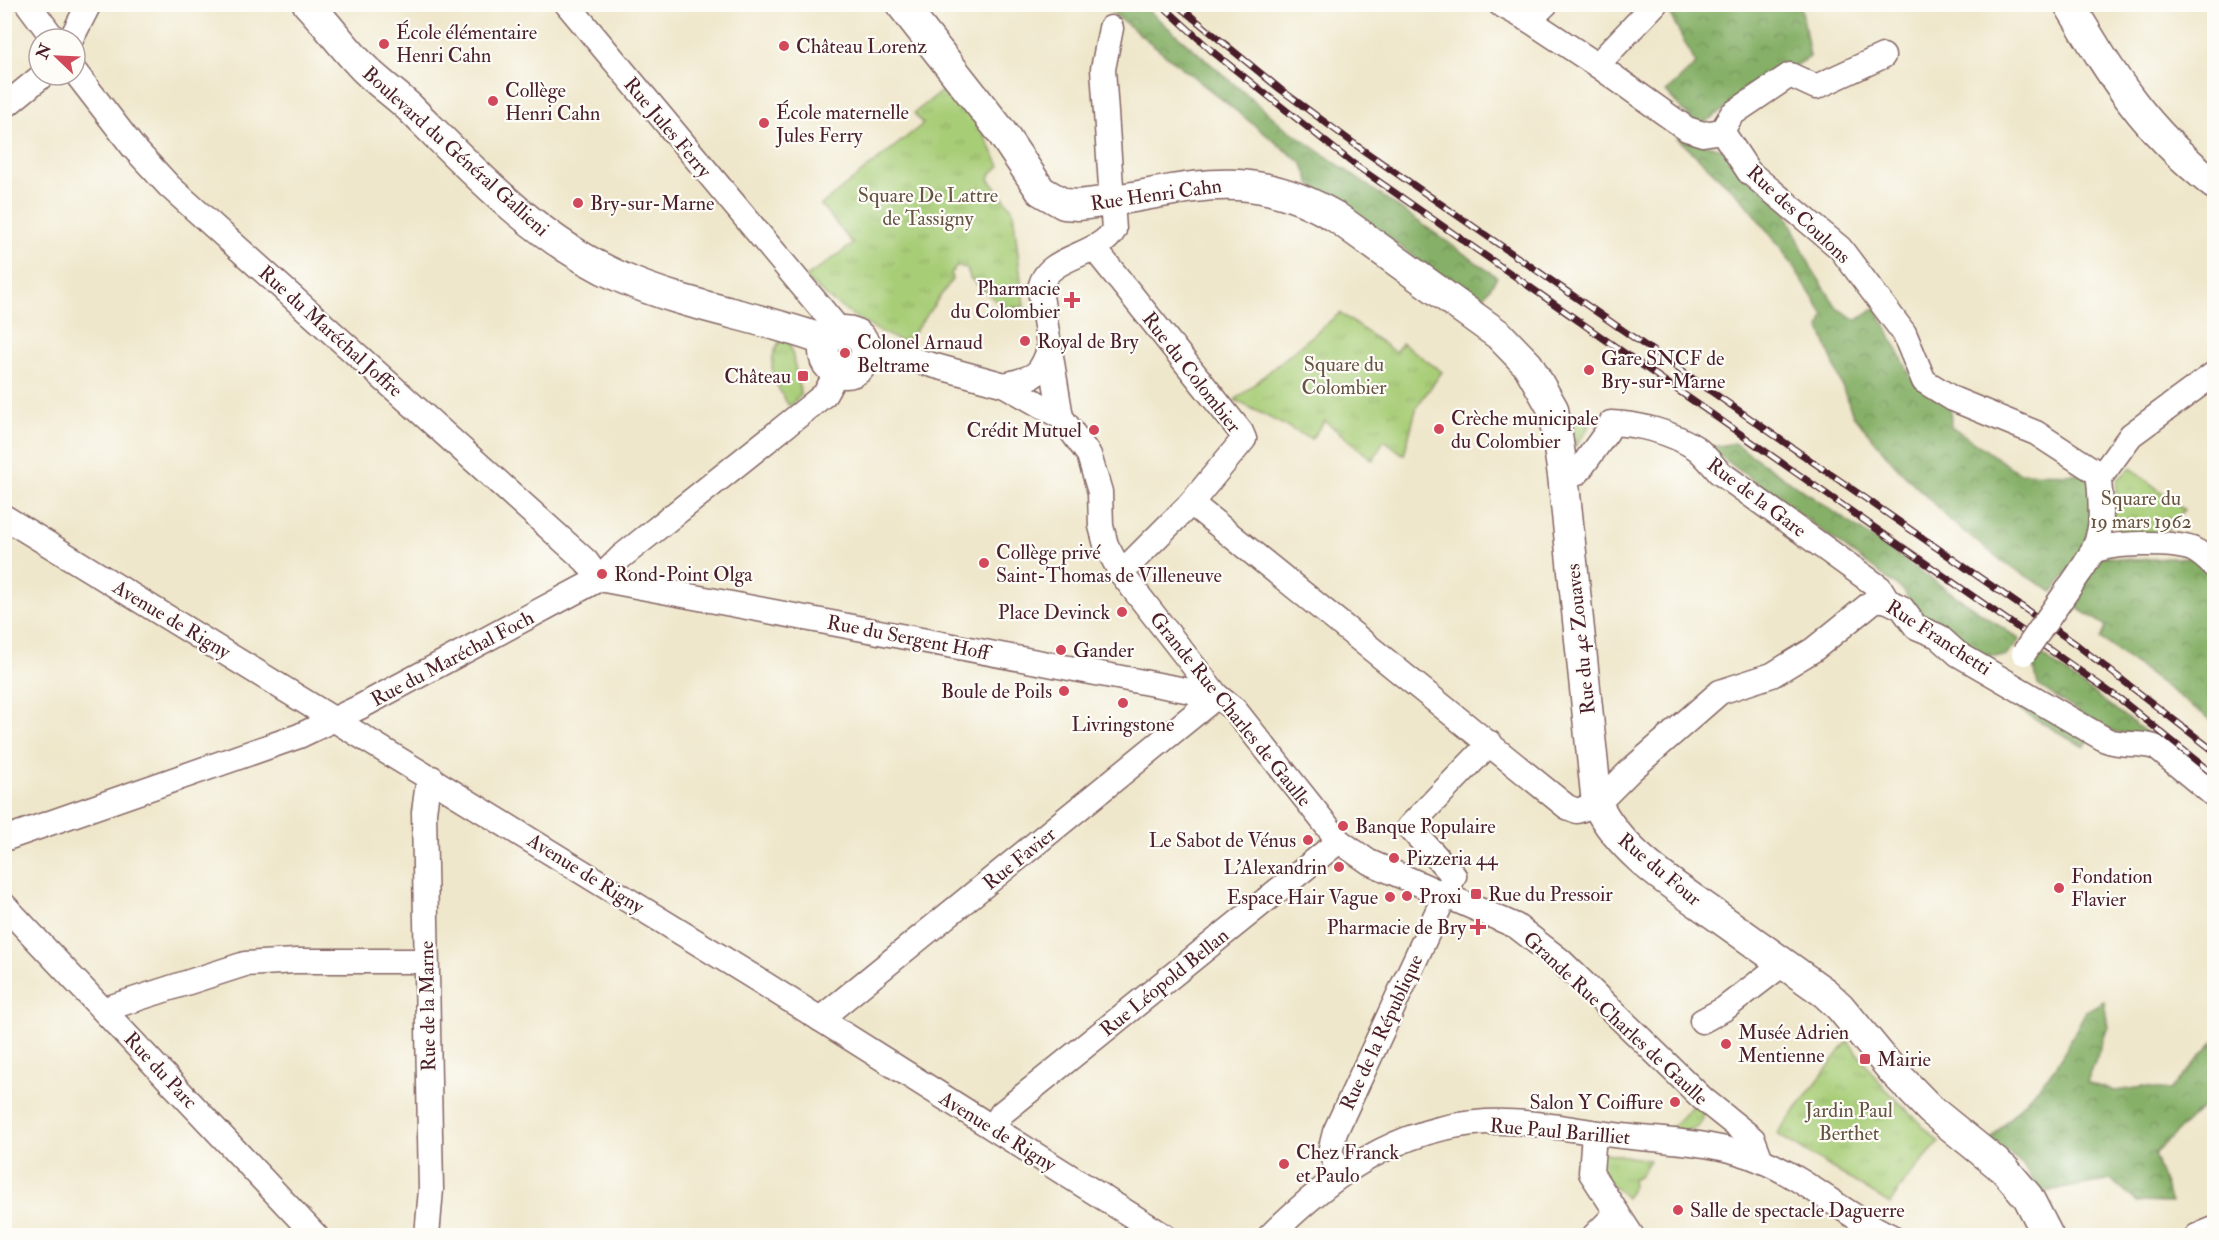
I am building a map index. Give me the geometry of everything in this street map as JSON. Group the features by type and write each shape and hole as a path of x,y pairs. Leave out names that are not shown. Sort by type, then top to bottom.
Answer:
{"main road":[{"name":"Boulevard du Général Gallieni","path":"308,4 360,64 398,96 523,217 563,246 608,272 638,285 833,336"},
{"name":"Rue Henri Cahn","path":"901,4 1000,130 1041,191 1064,204 1085,205 1200,185 1234,183 1266,188 1308,201 1336,217 1498,335 1528,365 1553,409 1563,475"},
{"path":"2068,4 2115,81 2139,114 2163,139 2214,183"},
{"path":"853,332 866,347 861,366 850,372 837,372 826,362 824,348 833,336 853,332"},
{"name":"Rue du 4e Zouaves","path":"1563,475 1597,804"},
{"name":"Rue du Four","path":"1597,804 1606,821 1630,849 1664,877 1784,963 1840,1007 1893,1071 1947,1125 2005,1170 2028,1197 2047,1234"}],"street":[{"path":"28,4 45,27"},
{"path":"77,27 89,4"},
{"name":"Rue Jules Ferry","path":"567,4 833,336"},
{"path":"1500,4 1537,12 1597,65 1687,129 1703,134 1722,131 1732,114 1790,75 1816,87 1883,56"},
{"path":"1597,65 1654,4"},
{"path":"1061,417 1040,290 1041,281 1050,270 1108,241 1114,230 1103,69 1111,28"},
{"path":"4,107 28,87"},
{"name":"Rue du Maréchal Joffre","path":"87,87 134,147 169,186 586,561 599,579"},
{"name":"Rue des Coulons","path":"1722,131 1749,172 1840,248 1904,333 1924,381 1953,399 2036,433 2096,472 2098,478"},
{"name":"Rue du Colombier","path":"1094,248 1244,436 1242,444 1191,503 1121,573"},
{"path":"866,347 1005,385 1061,417"},
{"path":"1005,385 1033,378 1043,369 1050,347"},
{"name":"Rue du Maréchal Foch","path":"4,839 299,736 599,579 621,557 825,394 837,372"},
{"path":"2214,374 2131,435 2098,478 2102,522 2100,544 2178,545 2202,553 2214,566"},
{"name":"Grande Rue Charles de Gaulle","path":"1061,417 1089,455 1100,492 1101,526 1106,545 1121,573 1217,696 1235,710 1339,841 1369,862 1516,926 1561,961 1703,1099 1753,1138 1761,1160"},
{"name":"Rue de la Gare","path":"1563,475 1578,472 1611,423 1637,424 1696,448 1719,472 1880,588 1888,601"},
{"path":"1191,503 1567,807 1577,810 1597,804"},
{"name":"Avenue de Rigny","path":"4,517 336,718 1164,1236"},
{"name":"Rue Franchetti","path":"1597,804 1632,769 1720,692 1772,675 1813,650 1876,599 1888,601 1902,608 1916,627 1938,636 1958,654 1996,674 2008,669 2024,653 2100,544"},
{"name":"Rue du Sergent Hoff","path":"599,579 1217,696"},
{"path":"2024,653 2024,679 2032,696"},
{"path":"1996,674 2106,740 2117,744 2148,744 2157,748 2214,795"},
{"name":"Rue Favier","path":"820,1019 1217,696"},
{"path":"1446,894 1454,876 1409,827 1490,744"},
{"name":"Rue de la Marne","path":"427,1236 431,1189 424,812 427,790 432,778"},
{"name":"Rue Léopold Bellan","path":"993,1127 1002,1113 1339,841"},
{"name":"Rue de la République","path":"1340,1173 1330,1152 1335,1132 1446,894"},
{"name":"Rue du Parc","path":"4,905 105,1009 316,1236"},
{"path":"105,1009 245,964 296,961 425,962"},
{"path":"1702,1021 1724,1009 1784,963"},
{"path":"1681,1144 1700,1137 1708,1126 1710,1114 1703,1099"},
{"name":"Rue Paul Barilliet","path":"1270,1236 1310,1196 1340,1173 1402,1141 1444,1128 1486,1122 1531,1124 1728,1148 1761,1160"},
{"path":"1594,1133 1591,1173 1632,1236"},
{"path":"1761,1160 1805,1182 1890,1236"},
{"path":"1594,1236 1617,1214"},
{"path":"2197,1236 2214,1229"}],"green space":[{"path":"1668,4 1801,5 1810,57 1698,126 1666,92 1696,64 1666,7"},
{"path":"1103,5 1142,5 1282,125 1497,277 1479,305 1336,199 1311,186 1303,164"},
{"name":"Square De Lattre de Tassigny","path":"947,87 982,131 1000,166 991,173 989,179 1013,210 1024,307 1005,309 970,278 967,268 957,266 951,273 952,280 906,343 853,316 805,278 853,244 821,205 923,124 914,113"},
{"path":"1676,137 1722,149 1785,211 1812,269 1838,309 1857,320 1876,308 1915,384 1950,405 1951,426 2019,473 2086,474 2092,483 2090,539 2053,592 2006,564 1954,524 1896,466 1853,415 1820,328 1824,315 1781,248 1741,198"},
{"name":"Square du Colombier","path":"1340,313 1395,352 1402,343 1442,372 1417,406 1404,455 1384,440 1373,460 1325,421 1311,439 1235,400"},
{"path":"780,341 790,343 801,395 789,406 773,375 773,358"},
{"path":"846,343 852,346 855,352 852,358 846,361 840,358 837,352 840,346"},
{"path":"1569,412 1590,425 1576,446"},
{"path":"1734,443 2020,640 2006,656 1983,656 1917,612 1904,591 1709,448"},
{"name":"Square du 19 mars 1962","path":"2131,468 2184,510 2163,537 2122,534 2118,529 2114,516 2117,480"},
{"path":"2102,556 2136,560 2189,557 2201,563 2214,578 2214,722 2101,639 2106,626 2070,603"},
{"path":"2039,653 2151,736 2115,732 2092,721 2038,685 2034,666"},
{"path":"2027,693 2095,733 2084,747 2018,709"},
{"path":"2104,1001 2108,1027 2087,1083 2115,1091 2143,1087 2170,1090 2214,1041 2214,1096 2154,1154 2171,1203 2137,1202 2111,1180 2039,1193 2023,1165 1991,1139 2056,1067 2086,1011"},
{"name":"Jardin Paul Berthet","path":"1848,1041 1880,1083 1939,1142 1905,1181 1890,1204 1777,1134"},
{"path":"1696,1102 1704,1114 1700,1125 1681,1131 1669,1130"},
{"path":"1592,1151 1650,1160 1640,1176 1632,1180 1633,1186 1626,1198 1587,1160"}],"railway":[{"path":"1161,4 1213,52 1351,162 2120,699 2214,775"},
{"path":"1176,4 1280,89 1360,148 2077,645 2214,751"}],"place":[{"name":"École élémentaire Henri Cahn","path":"384,44"},
{"name":"Château Lorenz","path":"784,46"},
{"name":"Collège Henri Cahn","path":"493,101"},
{"name":"École maternelle Jules Ferry","path":"764,123"},
{"name":"Bry-sur-Marne","path":"578,203"},
{"name":"Pharmacie du Colombier","path":"1072,300"},
{"name":"Royal de Bry","path":"1025,341"},
{"name":"Colonel Arnaud Beltrame","path":"845,353"},
{"name":"Gare SNCF de Bry-sur-Marne","path":"1589,370"},
{"name":"Château","path":"803,376"},
{"name":"Crèche municipale du Colombier","path":"1439,429"},
{"name":"Crédit Mutuel","path":"1094,430"},
{"name":"Collège privé Saint-Thomas de Villeneuve","path":"984,563"},
{"name":"Rond-Point Olga","path":"602,574"},
{"name":"Place Devinck","path":"1122,612"},
{"name":"Gander","path":"1061,650"},
{"name":"Boule de Poils","path":"1064,691"},
{"name":"Livringstone","path":"1123,703"},
{"name":"Banque Populaire","path":"1343,826"},
{"name":"Le Sabot de Vénus","path":"1308,840"},
{"name":"Pizzeria 44","path":"1394,858"},
{"name":"L'Alexandrin","path":"1339,867"},
{"name":"Fondation Flavier","path":"2059,888"},
{"name":"Rue du Pressoir","path":"1476,894"},
{"name":"Proxi","path":"1407,896"},
{"name":"Espace Hair Vague","path":"1390,897"},
{"name":"Pharmacie de Bry","path":"1478,927"},
{"name":"Musée Adrien Mentienne","path":"1726,1044"},
{"name":"Mairie","path":"1865,1059"},
{"name":"Salon Y Coiffure","path":"1675,1102"},
{"name":"Chez Franck et Paulo","path":"1284,1164"},
{"name":"Salle de spectacle Daguerre","path":"1678,1210"}]}
